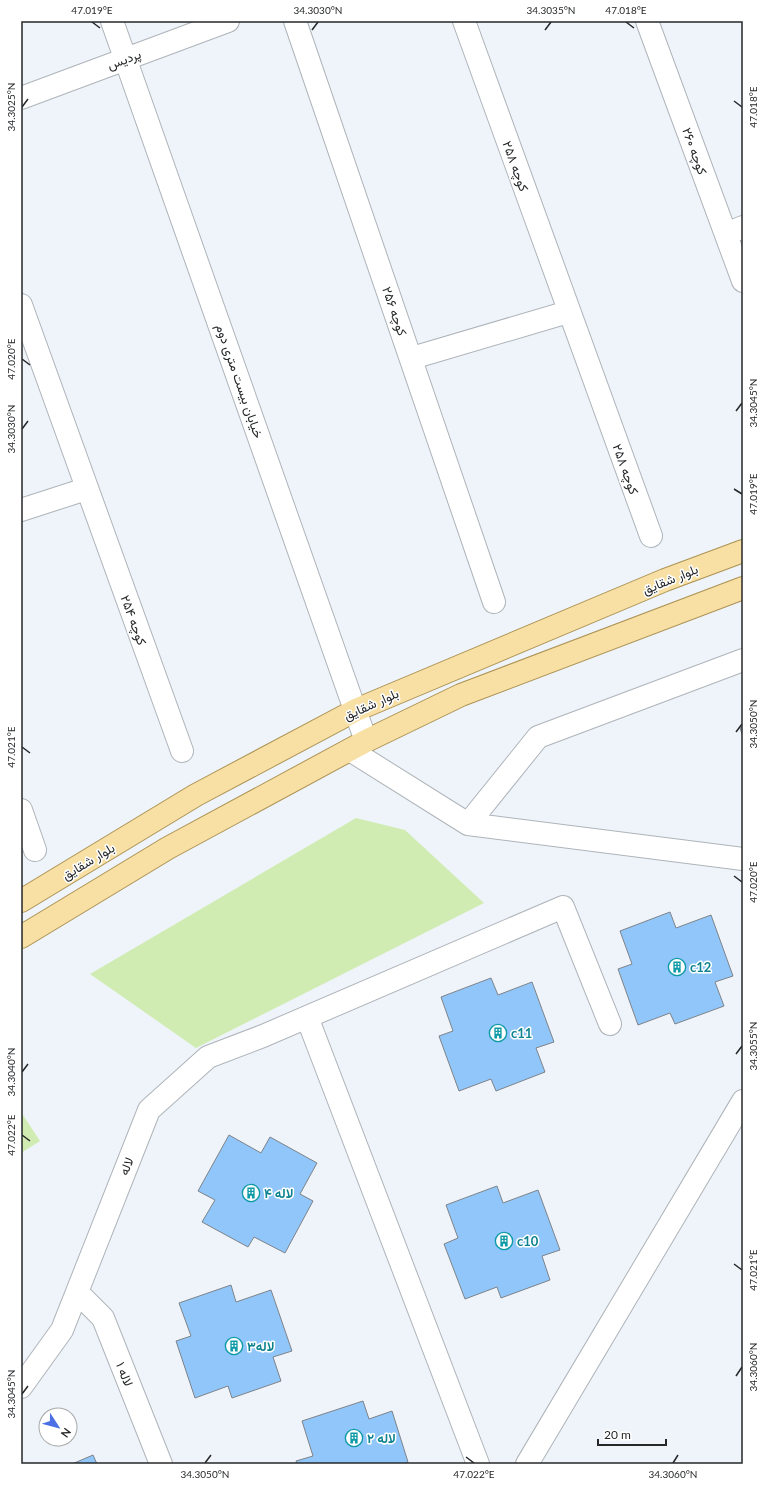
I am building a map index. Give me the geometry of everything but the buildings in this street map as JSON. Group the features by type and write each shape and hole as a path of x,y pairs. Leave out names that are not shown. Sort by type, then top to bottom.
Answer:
{"main road":[{"name":"بلوار شقایق","path":"21,901 196,795 356,710 664,580 743,551"},
{"path":"21,937 168,848 358,745 461,695 743,588"}],"street":[{"name":"خیابان بیست متری دوم","path":"112,21 127,58 356,710 358,745"},
{"name":"پردیس","path":"21,98 228,21"},
{"name":"کوچه ۲۵۶","path":"295,21 412,358 494,602"},
{"name":"کوچه ۲۵۸","path":"464,21 568,312 651,536"},
{"name":"کوچه ۲۶۰","path":"647,21 734,230 743,281"},
{"name":"کوچه ۲۵۴","path":"21,305 86,489 182,751"},
{"path":"412,358 568,312"},
{"path":"21,510 86,489"},
{"path":"468,824 538,737 743,660"},
{"path":"358,745 468,824 743,859"},
{"path":"21,810 35,850"},
{"name":"لاله","path":"21,1387 62,1330 150,1110 208,1057 308,1018 563,907 610,1024"},
{"path":"308,1018 478,1464"},
{"path":"527,1464 743,1101"},
{"name":"لاله ۱","path":"77,1292 103,1318 161,1464"}],"green space":[{"path":"356,818 405,830 484,903 196,1048 90,974"},
{"path":"21,1112 40,1141 21,1153"}],"place":[{"name":"c12","path":"677,967"},
{"name":"c11","path":"498,1033"},
{"name":"لاله ۴","path":"251,1193"},
{"name":"c10","path":"504,1241"},
{"name":"لاله۳","path":"234,1346"},
{"name":"لاله ۲","path":"354,1438"}]}
